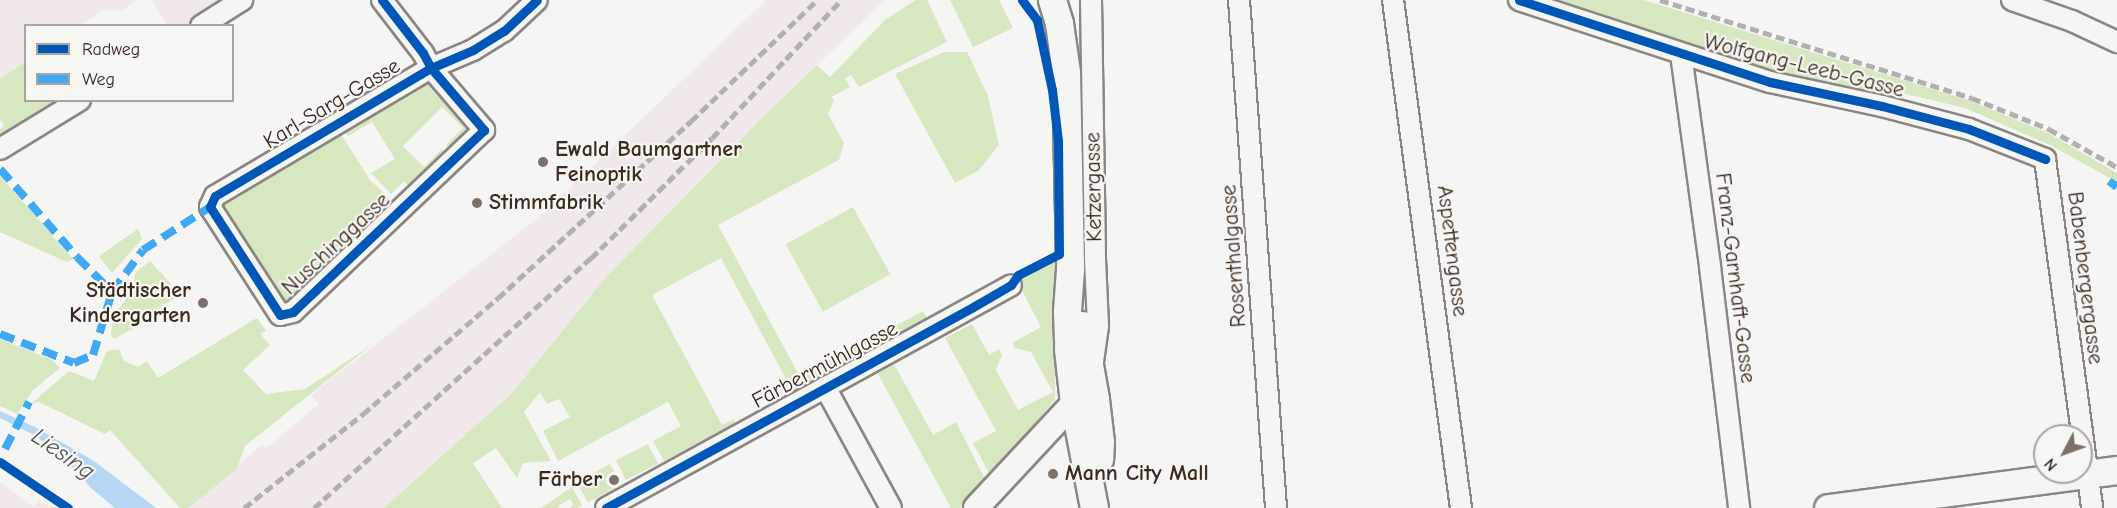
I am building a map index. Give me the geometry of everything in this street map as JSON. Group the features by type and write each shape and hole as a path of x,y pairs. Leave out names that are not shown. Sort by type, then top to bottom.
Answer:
{"main road":[{"name":"Ketzergasse","path":"1052,0 1059,22 1066,72 1070,269 1066,311 1085,401 1095,508"},
{"name":"Ketzergasse","path":"1070,269 1091,372 1085,401"},
{"path":"2093,473 2117,470"},
{"path":"1828,508 2033,481"}],"street":[{"path":"204,24 242,0"},
{"path":"382,0 423,52 431,68"},
{"name":"Karl-Sarg-Gasse","path":"210,207 215,196 431,68 473,50 504,31 537,0"},
{"name":"Ketzergasse","path":"1091,0 1098,326 1091,372"},
{"name":"Rosenthalgasse","path":"1239,0 1276,508"},
{"name":"Aspettengasse","path":"1393,0 1461,508"},
{"name":"Wolfgang-Leeb-Gasse","path":"1519,0 1770,82 1882,106 1969,129 2045,159"},
{"path":"2012,0 2072,21 2117,42"},
{"name":"Franz-Garnhaft-Gasse","path":"1681,54 1739,508"},
{"name":"Nuschinggasse","path":"210,207 276,312 290,315 484,130 431,68"},
{"path":"0,149 77,102"},
{"name":"Babenbergergasse","path":"2045,159 2079,424"},
{"name":"Färbermühlgasse","path":"606,508 1011,285"},
{"path":"825,387 891,508"},
{"path":"976,508 1085,401"},
{"name":"Babenbergergasse","path":"2088,484 2092,508"}],"shaded area":[{"path":"0,0 136,0 121,11 104,10 83,24 24,24 24,63 0,79"},
{"path":"152,0 225,0 187,24 166,24"},
{"path":"766,0 885,0 761,119 607,276 511,394 384,508 188,508 262,445 266,448 319,404 311,395 544,213"},
{"path":"0,482 34,507 39,500 52,508 0,508"}],"green space":[{"path":"916,0 927,0 947,42 859,87 851,75 845,78 850,87 831,97 834,100 828,114 844,143 839,160 718,225 800,377 923,311 928,320 793,392 721,258 652,295 722,425 734,419 735,423 664,461 653,441 681,426 668,402 558,461 543,431 570,417 559,399 547,404 540,392 524,412 551,461 523,463 517,478 496,448 473,463 502,508 384,508 511,394 607,276 817,65 830,77 886,19"},
{"path":"950,0 999,0 1013,28 973,47"},
{"path":"1550,0 1644,0 1971,101 2048,133 2117,173 2117,182 2052,146 1965,108 1897,92 1877,98 1771,73"},
{"path":"944,52 967,52 988,96 999,145 978,171 955,183 895,74"},
{"path":"24,63 24,102 60,102 0,139 0,129 4,125 0,120 0,79"},
{"path":"431,82 471,125 471,133 452,151 446,145 463,128 442,107 403,146 424,167 442,149 448,156 412,189 404,181 391,194 371,173 395,159 372,122 348,136 344,131 416,86"},
{"path":"339,131 370,180 396,205 290,307 280,306 221,212 224,202"},
{"path":"0,176 73,259 67,262 0,232"},
{"path":"853,207 890,274 823,312 786,244"},
{"path":"138,229 142,239 112,273 99,256"},
{"path":"1056,259 1055,400 990,475 973,443 996,431 945,338 972,324 989,355 999,349 1002,355 996,370 1018,410 1053,392 1031,352 1015,348 1012,343 1041,327 1017,281"},
{"path":"150,261 170,283 174,299 143,317 141,324 116,338 111,337 113,315 134,290 135,273"},
{"path":"257,318 266,331 260,334 270,345 243,370 266,394 305,389 373,344 245,446 237,469 188,508 180,508 110,430 105,434 39,402 32,403 69,371 94,381 107,351 119,349 124,361 138,367 147,361 158,378"},
{"path":"0,339 52,360 60,368 33,390 17,414 0,406"},
{"path":"894,364 933,435 956,422 985,479 960,508 951,508 878,374"},
{"path":"648,444 658,464 626,480 616,460"},
{"path":"610,464 621,484 588,503 577,482"},
{"path":"572,487 582,505 570,508 573,504 570,499 558,506 559,508 541,508"}],"water":[{"name":"Liesing","path":"0,411 35,427 94,461 156,508 115,508 91,488 61,454 32,434 0,418"}],"railway":[{"path":"244,508 363,414 498,298 691,121 817,0"},
{"path":"314,508 591,258 712,138 841,0"},
{"path":"1660,0 1972,98 2049,129 2117,167"}],"marked path":[{"path":"0,169 77,257 112,292"},
{"path":"2109,181 2117,187"},
{"path":"0,334 74,363 93,355 112,292 143,250 210,207"},
{"path":"5,449 29,402"}],"cycle path":[{"path":"382,0 423,53 431,68 484,130 293,312 280,315 210,207 215,196 431,68 473,50 504,31 537,0"},
{"path":"606,508 973,307 1011,285 1018,275 1059,254 1058,141 1052,90 1037,20 1022,0"},
{"path":"1519,0 1770,82 1882,106 1969,129 2045,159"},
{"path":"0,462 68,508"}],"place":[{"name":"Ewald Baumgartner Feinoptik","path":"543,162"},
{"name":"Stimmfabrik","path":"477,203"},
{"name":"Städtischer Kindergarten","path":"203,303"},
{"name":"Mann City Mall","path":"1053,474"},
{"name":"Färber","path":"614,480"}]}
